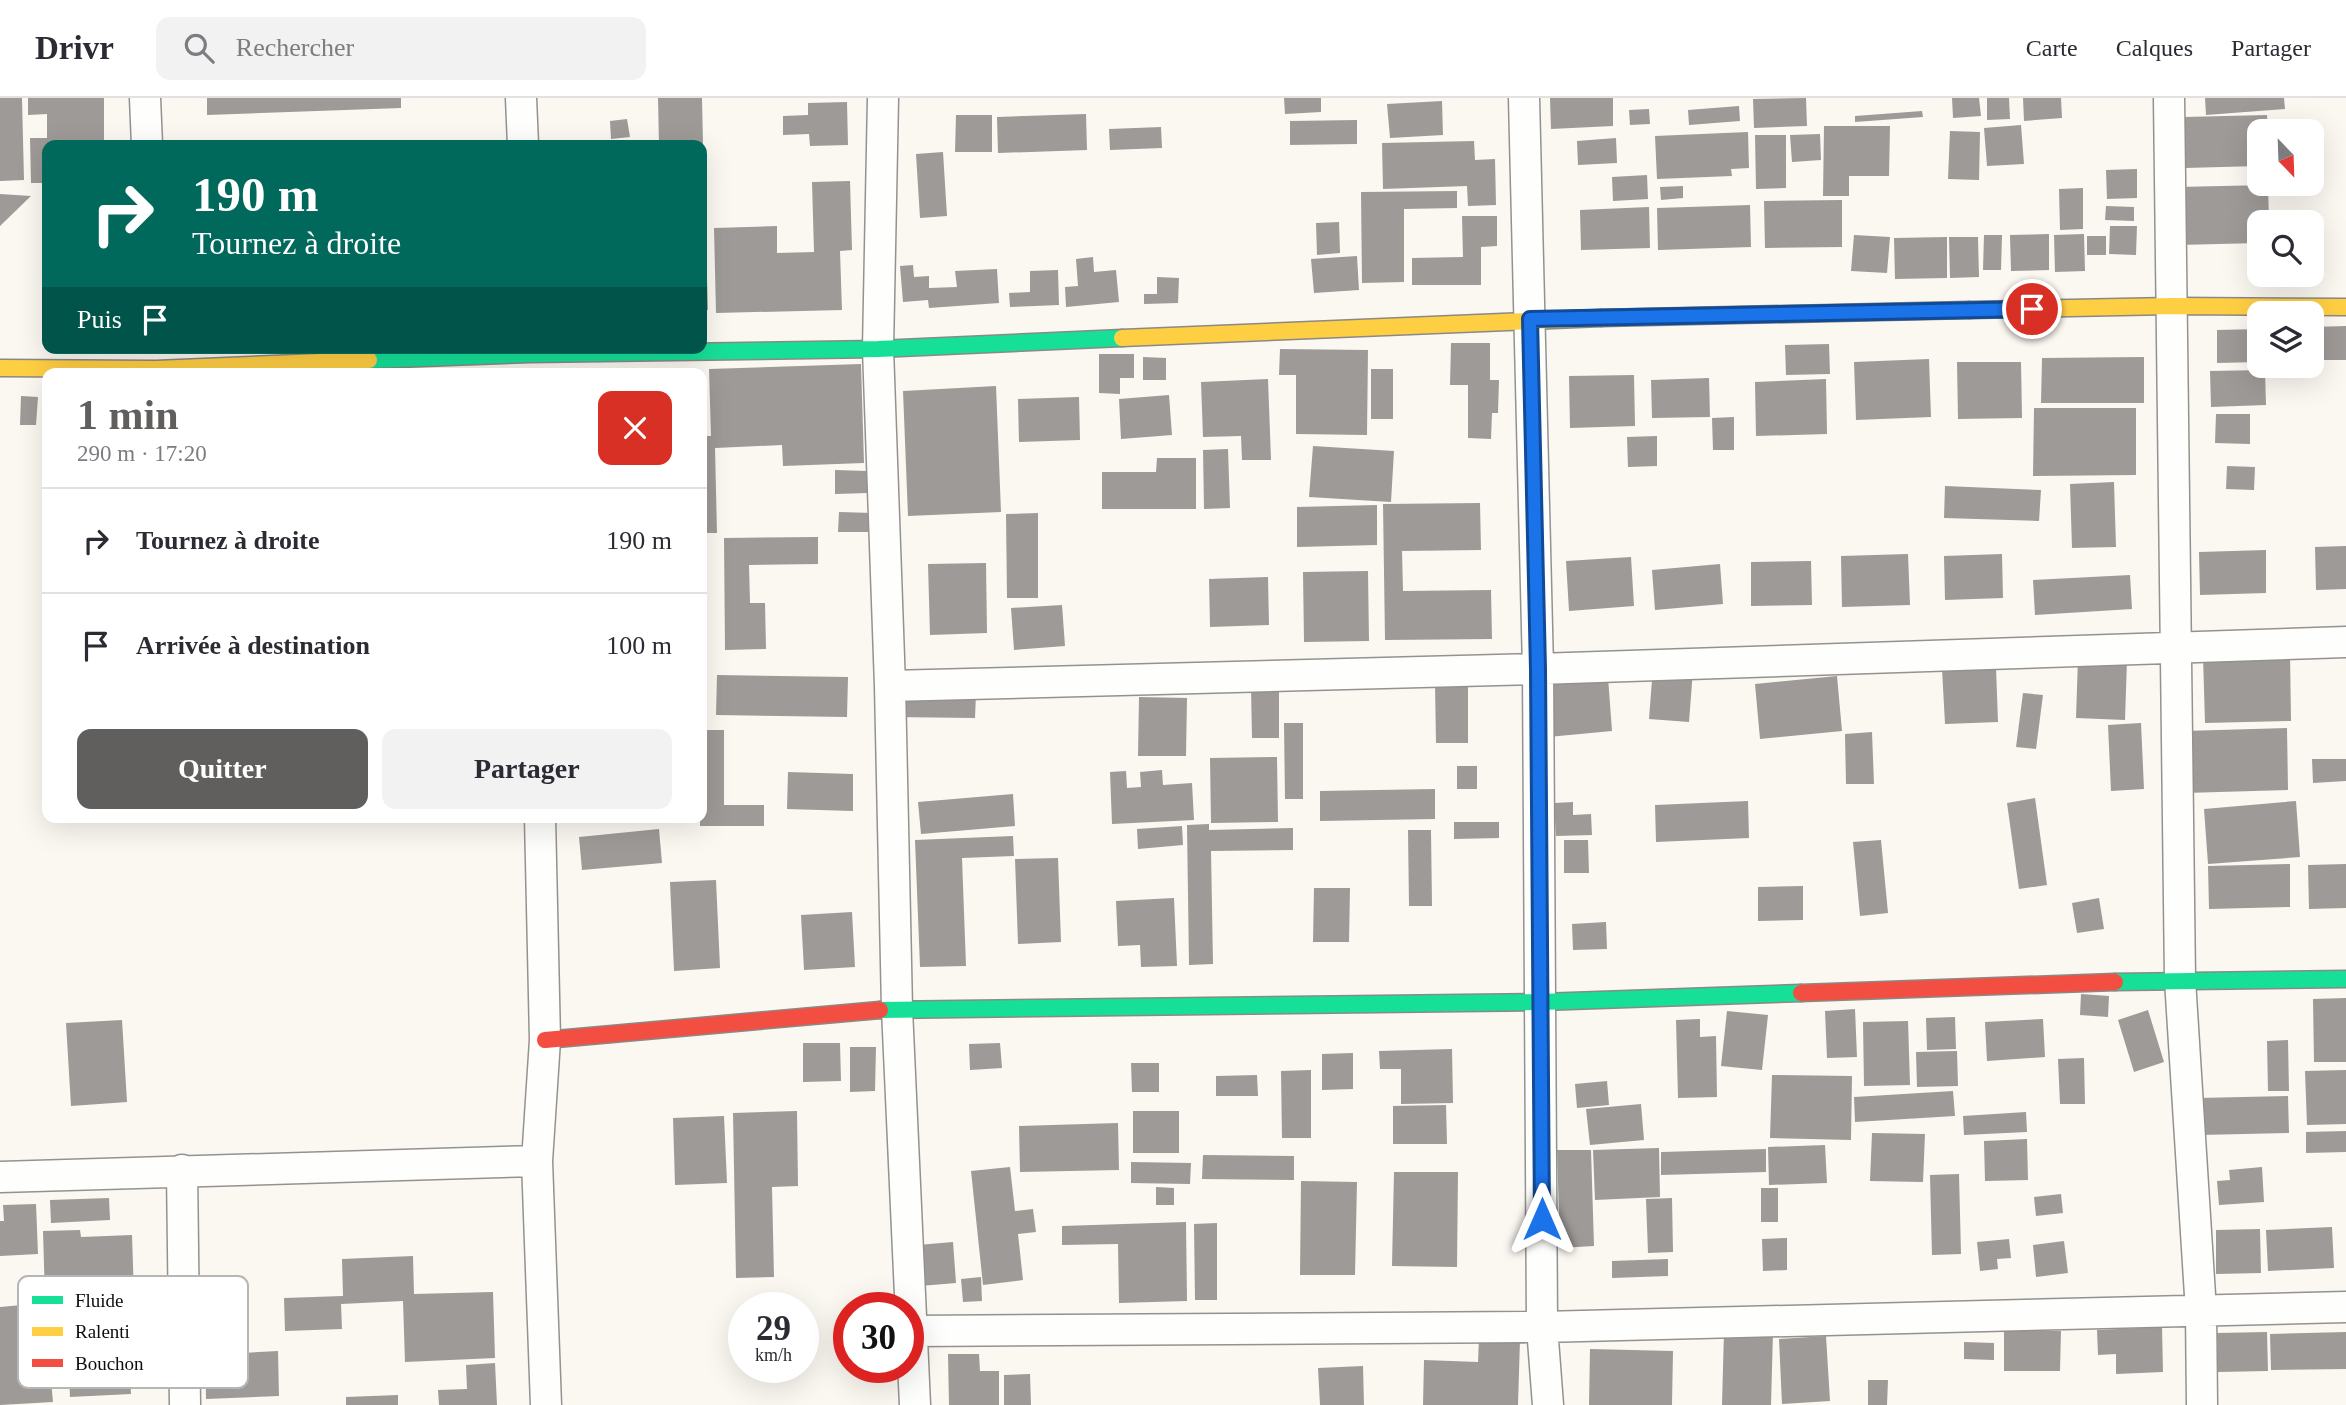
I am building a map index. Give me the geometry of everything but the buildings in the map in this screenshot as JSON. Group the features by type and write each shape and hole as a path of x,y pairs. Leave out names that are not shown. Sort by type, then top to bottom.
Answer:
{"street":[{"path":"145,98 147,140"},
{"path":"521,98 523,140"},
{"path":"883,98 878,349 890,686 897,1009 911,1292"},
{"path":"1524,98 1538,669 1542,1327 1548,1405"},
{"path":"2169,98 2179,980 2201,1311 2202,1405"},
{"path":"707,353 878,349 1530,319 2171,306 2346,307"},
{"path":"0,368 155,359 530,358 685,354"},
{"path":"890,686 1538,669 2346,642"},
{"path":"540,823 545,1040 537,1161 546,1405"},
{"path":"545,1040 897,1009 1541,1002 2179,980 2346,979"},
{"path":"0,1177 537,1161"},
{"path":"182,1170 183,1276"},
{"path":"924,1331 1542,1327 2346,1307"},
{"path":"914,1383 915,1405"}],"traffic: fast":[{"path":"707,351 878,349 1122,338"},
{"path":"369,360 530,354"},
{"path":"2115,982 2346,979"},
{"path":"880,1010 1541,1002 1801,993"}],"traffic: slow":[{"path":"1969,310 2171,306 2346,307"},
{"path":"1122,338 1601,318"},
{"path":"180,368 369,360"},
{"path":"0,368 42,368"}],"traffic: jam":[{"path":"1601,318 1969,310"},
{"path":"1801,993 2115,982"},
{"path":"545,1040 880,1010"}],"route":[{"path":"1542,1219 1538,669 1530,319 2032,309"}]}
